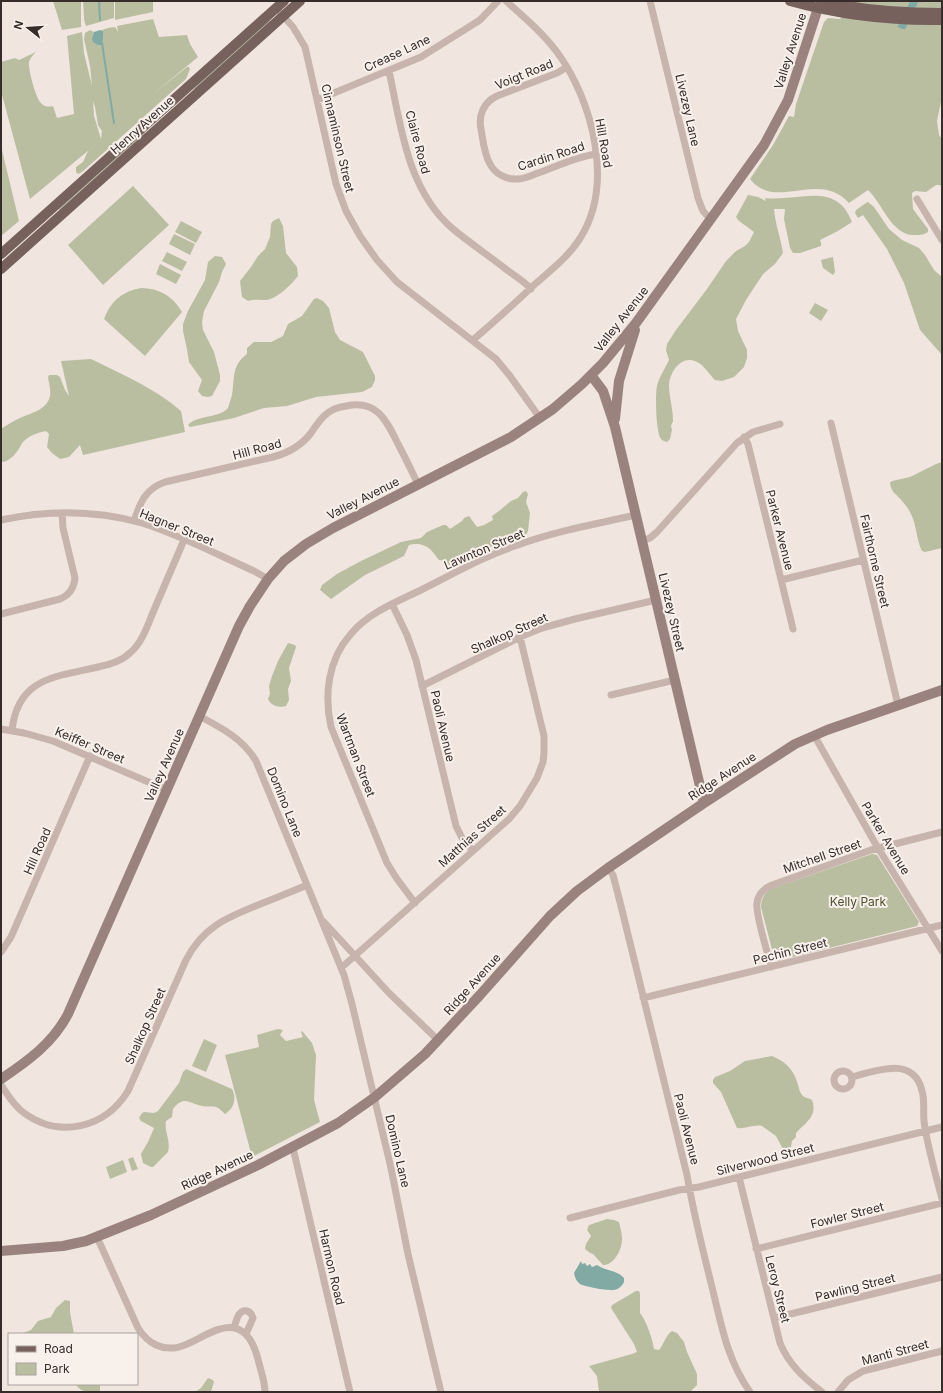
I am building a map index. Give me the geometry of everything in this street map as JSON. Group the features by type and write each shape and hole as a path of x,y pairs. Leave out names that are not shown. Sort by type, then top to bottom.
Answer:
{"main road":[{"name":"Henry Avenue","path":"1,269 300,1"},
{"path":"790,1 820,5 889,19 942,20"},
{"name":"Henry Avenue","path":"1,254 280,4"},
{"path":"833,8 895,12 942,12"}],"street":[{"name":"Crease Lane","path":"317,100 420,58 484,17 498,1"},
{"name":"Hill Road","path":"473,340 566,256 579,240 586,227 594,207 597,190 598,171 596,154 584,103 574,80 557,52 540,31 506,1"},
{"name":"Livezey Lane","path":"650,1 698,198 703,211 711,220"},
{"name":"Cinnaminson Street","path":"280,4 283,16 296,31 305,47 331,167 337,188 351,220 365,245 384,268 405,288 496,359 503,366 540,418"},
{"name":"Valley Avenue","path":"1,1079 41,1049 54,1036 65,1021 243,617 268,579 287,558 315,538 494,446 540,418 566,398 612,354 758,155 776,124 793,87 820,5"},
{"name":"Voigt Road","path":"484,146 480,118 483,109 489,102 495,97 557,73 567,67"},
{"name":"Claire Road","path":"389,71 408,155 415,177 425,196 452,228 531,289"},
{"name":"Cardin Road","path":"484,146 487,158 493,169 502,176 513,179 522,179 576,158 596,154"},
{"path":"917,199 942,240"},
{"name":"Livezey Street","path":"615,427 619,381 636,323"},
{"name":"Livezey Street","path":"591,375 603,391 615,427 704,803"},
{"name":"Hill Road","path":"134,521 142,500 154,487 165,482 273,458 287,453 306,440 326,414 336,408 351,405 370,407 383,416 418,484"},
{"name":"Fairthorne Street","path":"831,423 898,705"},
{"path":"642,541 650,538 657,532 731,448 744,437 759,429 780,424"},
{"name":"Parker Avenue","path":"744,437 748,444 792,629"},
{"path":"1,614 60,599 68,595 71,591 75,578 63,528 62,512"},
{"name":"Hagner Street","path":"1,520 62,512 97,514 134,521 184,540 254,571 268,579"},
{"name":"Lawnton Street","path":"392,604 476,562 504,550 540,538 636,515"},
{"path":"12,730 19,704 27,693 37,684 50,679 115,663 135,648 144,633 184,540"},
{"path":"781,580 863,560"},
{"name":"Shalkop Street","path":"422,686 520,638 551,625 656,600"},
{"name":"Paoli Avenue","path":"392,604 409,640 422,686 456,826 462,838 473,851"},
{"name":"Wartman Street","path":"392,604 361,623 343,644 336,657 331,673 328,690 328,711 334,735 383,854 394,874 415,903"},
{"name":"Matthias Street","path":"341,968 515,813 535,782 543,762 544,736 520,638"},
{"path":"611,695 675,680"},
{"name":"Ridge Avenue","path":"1,1251 74,1245 97,1237 197,1194 292,1148 338,1123 375,1097 438,1040 550,916 581,888 608,868 795,744 814,735 942,690"},
{"name":"Domino Lane","path":"200,716 230,732 243,744 254,758 264,777 341,968 352,1004 375,1097 410,1261 441,1392"},
{"name":"Keiffer Street","path":"1,729 12,730 44,738 90,756 167,790"},
{"name":"Parker Avenue","path":"814,735 878,848 942,951"},
{"name":"Hill Road","path":"1,952 11,937 90,756"},
{"name":"Mitchell Street","path":"771,966 757,911 757,903 760,895 765,889 772,885 878,848 942,832"},
{"name":"Paoli Avenue","path":"608,868 613,875 644,998 723,1336 736,1370 750,1392"},
{"name":"Shalkop Street","path":"1,1085 18,1108 30,1117 45,1124 63,1127 78,1127 95,1122 103,1117 118,1106 128,1091 193,947 210,929 225,919 307,885"},
{"name":"Domino Lane","path":"321,919 389,993 438,1040"},
{"name":"Pechin Street","path":"644,998 942,925"},
{"path":"852,1078 891,1068 901,1068 910,1072 919,1082 923,1091 924,1121 942,1200"},
{"name":"Silverwood Street","path":"570,1218 942,1127"},
{"name":"Harmon Road","path":"292,1148 350,1392"},
{"name":"Leroy Street","path":"739,1177 780,1343 787,1357 797,1371 822,1392"},
{"name":"Fowler Street","path":"756,1249 942,1203"},
{"path":"97,1237 138,1328 148,1340 164,1347 175,1348 220,1329 234,1328 246,1334 251,1339 256,1350 265,1392"},
{"name":"Pawling Street","path":"774,1318 942,1277"},
{"path":"234,1328 241,1312 249,1312 253,1318 246,1334"},
{"name":"Manti Street","path":"838,1392 848,1380 863,1371 942,1351"}],"green space":[{"path":"53,1 81,1 81,27 62,30"},
{"path":"83,1 114,1 114,18 86,26"},
{"path":"115,1 153,1 153,12 115,20"},
{"path":"847,1 910,1 897,27 905,30 919,1 942,1 942,97 937,121 939,135 942,139 942,188 940,185 936,185 926,192 915,191 912,193 913,209 928,229 928,232 921,235 908,234 900,231 868,190 849,203 837,194 824,190 811,189 772,192 760,188 750,179 773,145 789,116 794,117 796,104 824,22 828,18 840,19 846,12"},
{"path":"153,19 159,37 187,35 190,44 198,57 152,95 187,67 189,67 190,69 186,79 82,172 78,174 76,172 76,167 83,162 88,151 101,140 30,199 1,91 1,62 15,58 19,60 36,52 30,59 29,66 37,97 43,105 49,107 53,106 57,118 74,114 67,36 82,32 84,53 92,86 90,66 84,39 85,33 90,30 94,32 92,38 103,37 102,30 115,27 118,32 117,26","holes":["93,101 98,125 102,131 101,139 94,116"]},
{"path":"269,20 271,22 191,93 200,81"},
{"path":"144,131 146,133 59,210 58,208"},
{"path":"1,146 19,221 1,236"},
{"path":"133,186 169,225 103,285 68,245"},
{"path":"748,195 758,197 766,201 765,198 803,196 826,197 836,201 845,209 852,222 820,240 821,246 800,253 793,253 790,248 784,219 785,209 774,209 783,253 775,264 763,274 746,300 736,319 738,331 747,350 747,358 744,367 734,377 722,381 715,380 700,363 692,360 686,360 678,365 674,369 669,385 673,421 670,439 667,442 662,440 659,435 656,391 658,383 669,360 666,350 667,344 726,261 736,251 749,242 754,232 736,217"},
{"path":"868,202 874,207 889,229 902,240 919,248 934,270 942,277 942,355 920,330 904,283 887,249 863,215 858,218 855,213 856,210"},
{"path":"279,218 283,226 286,253 297,267 298,276 288,287 275,297 266,300 248,301 242,297 240,281 258,256 265,249 270,237 271,224"},
{"path":"181,221 202,232 196,243 175,232"},
{"path":"174,234 195,244 190,255 169,244"},
{"path":"167,252 187,262 182,271 162,261"},
{"path":"215,256 222,257 226,264 219,282 204,311 202,322 203,330 214,352 220,375 220,381 212,396 208,397 202,396 198,391 202,380 189,362 183,324 188,311 205,280 208,262"},
{"path":"833,257 835,272 833,275 823,268 821,260"},
{"path":"160,264 181,275 176,284 156,274"},
{"path":"141,288 160,291 170,297 182,312 145,356 104,319 110,307 118,298 134,289"},
{"path":"317,298 323,301 329,308 335,332 340,340 363,352 375,376 372,387 362,392 316,397 287,406 264,408 234,418 190,427 188,425 197,419 219,414 228,408 232,395 236,368 238,363 247,354 247,348 254,342 271,342 283,336 288,324 302,316 314,299"},
{"path":"815,303 828,310 821,321 809,313"},
{"path":"91,359 138,382 171,403 181,411 185,432 83,455 80,445 69,457 60,459 47,447 49,434 46,431 28,438 22,443 14,456 3,462 1,460 1,429 15,420 46,405 50,396 49,375 57,375 60,377 69,396 61,361"},
{"path":"942,462 942,548 925,552 922,551 920,546 911,514 905,504 893,491 890,483 892,481 910,477"},
{"path":"526,491 528,494 526,502 530,513 528,531 526,535 497,544 462,562 450,566 445,561 439,560 426,546 417,544 409,545 404,556 365,575 331,599 320,590 322,585 337,574 359,562 401,542 421,538 427,532 443,525 446,525 450,529 469,516 477,527 484,525 493,520 492,516"},
{"path":"288,643 295,645 296,647 289,668 291,681 288,689 289,700 286,706 278,707 273,705 268,699 270,694 269,686 278,661"},
{"name":"Kelly Park","path":"872,854 877,855 919,922 917,926 775,961 761,907 766,893 773,888"},
{"path":"278,1029 283,1030 280,1035 286,1041 303,1037 302,1031 312,1043 316,1055 314,1100 320,1122 252,1157 225,1055 259,1047 257,1035"},
{"path":"204,1039 217,1045 206,1072 192,1066"},
{"path":"772,1056 780,1060 790,1069 795,1077 800,1091 804,1097 812,1100 813,1106 812,1115 796,1133 796,1137 792,1141 790,1151 786,1155 776,1136 762,1126 737,1128 721,1092 713,1083 715,1077 730,1071 745,1061"},
{"path":"186,1069 232,1089 234,1093 234,1103 231,1109 225,1114 216,1107 202,1106 186,1101 180,1102 173,1109 172,1117 166,1121 169,1144 168,1152 153,1167 151,1167 143,1163 141,1154 154,1128 141,1121 139,1118 144,1112 154,1113 158,1111 179,1083 183,1072"},
{"path":"133,1157 138,1169 132,1171 128,1159"},
{"path":"123,1160 127,1172 110,1179 106,1167"},
{"path":"607,1219 619,1222 622,1242 614,1260 607,1265 603,1265 593,1254 585,1249 591,1236 587,1230 589,1225"},
{"path":"636,1291 639,1291 640,1294 640,1313 649,1330 654,1349 659,1350 672,1331 677,1333 684,1342 697,1374 697,1385 690,1392 599,1392 597,1376 589,1366 637,1352 634,1344 611,1308 612,1305"},
{"path":"65,1300 70,1301 70,1312 74,1333 24,1333 31,1330 38,1321 51,1317 56,1308"},
{"path":"208,1378 214,1382 211,1392 195,1392 201,1388"},
{"path":"75,1385 100,1385 100,1392 84,1391"}],"water":[{"path":"910,1 919,1 905,30 897,27"},
{"path":"100,30 103,31 102,45 98,45 93,42 92,38 94,32"},
{"path":"581,1261 582,1264 585,1263 587,1266 590,1264 592,1267 597,1265 618,1273 624,1278 624,1282 616,1290 602,1289 580,1284 574,1273"}],"waterway":[{"path":"99,1 100,20"},
{"path":"102,43 114,123"}]}
